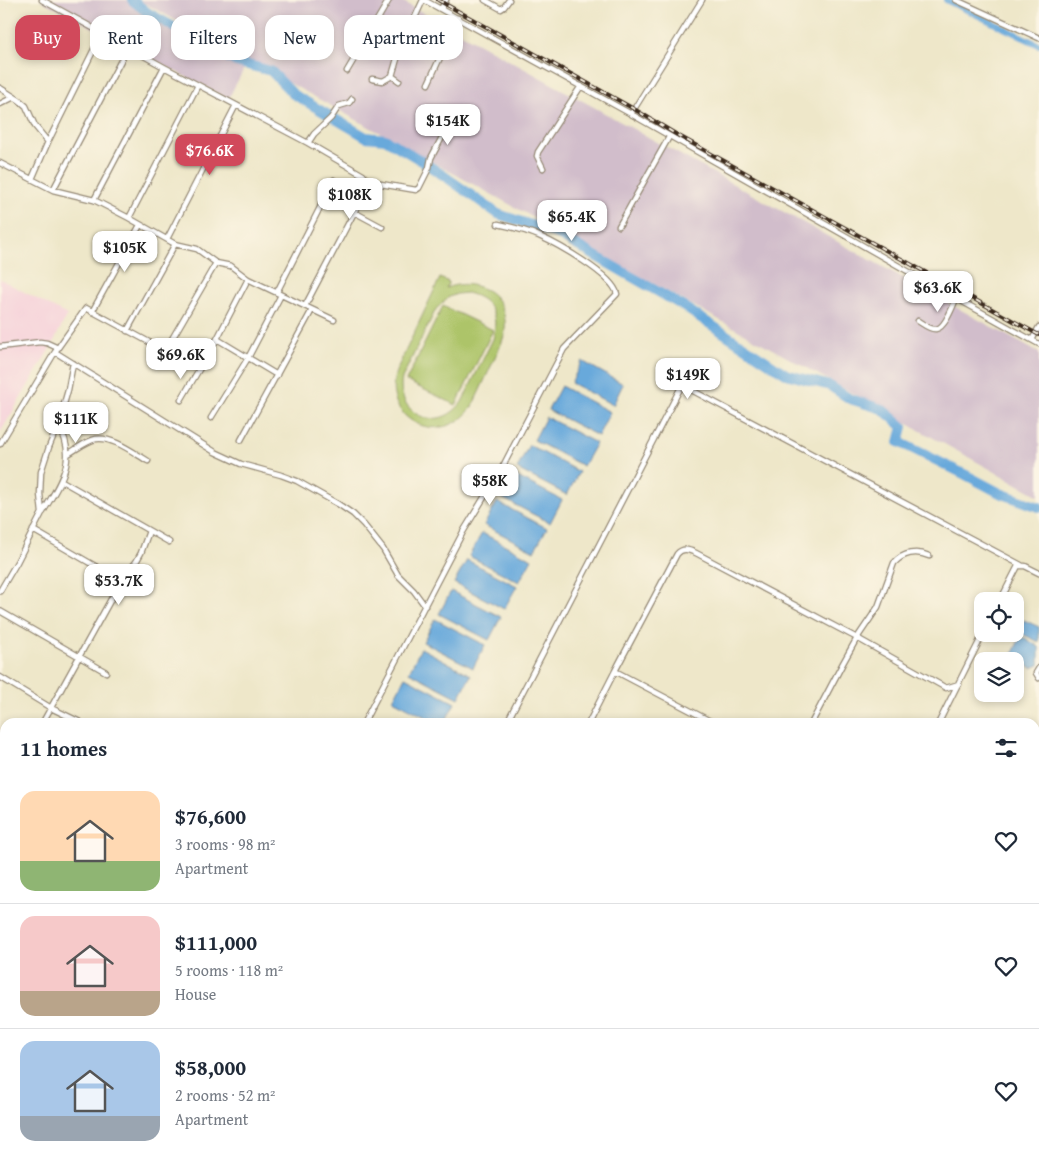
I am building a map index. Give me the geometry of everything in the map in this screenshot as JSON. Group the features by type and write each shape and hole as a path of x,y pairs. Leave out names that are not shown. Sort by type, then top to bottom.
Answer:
{"street":[{"path":"42,0 90,26"},
{"path":"348,71 389,0"},
{"path":"372,79 383,81 392,76 399,52 424,0 452,15"},
{"path":"441,9 446,0"},
{"path":"485,0 501,8 509,0"},
{"path":"631,114 702,0"},
{"path":"956,0 1039,38"},
{"path":"463,21 1039,344"},
{"path":"32,179 90,57"},
{"path":"53,190 121,60"},
{"path":"151,60 308,143 363,175 369,182 414,190 419,188 431,158 448,126"},
{"path":"428,84 439,60"},
{"path":"94,200 164,67"},
{"path":"392,76 400,81"},
{"path":"129,218 198,85"},
{"path":"543,168 537,156 538,152 581,86"},
{"path":"0,88 26,106 35,126 48,142"},
{"path":"0,104 14,97"},
{"path":"308,143 341,104 349,103 352,99"},
{"path":"166,239 236,104"},
{"path":"619,226 669,137"},
{"path":"0,163 53,190 94,200 175,244 197,249 216,263 231,266 248,279 334,320"},
{"path":"211,418 248,358 334,180"},
{"path":"305,306 369,182"},
{"path":"326,196 382,228"},
{"path":"366,718 463,532 502,468 564,349 617,294 614,287 605,278 562,247 530,232 498,224"},
{"path":"92,312 140,225"},
{"path":"127,331 175,244"},
{"path":"165,351 216,263"},
{"path":"181,400 217,340 248,279"},
{"path":"918,321 931,328 940,327 950,312 956,298"},
{"path":"0,444 56,350 86,308 199,369"},
{"path":"241,440 312,310"},
{"path":"1032,340 1039,326"},
{"path":"217,340 277,375"},
{"path":"0,347 40,342 47,343 73,363 190,437 229,459 297,481 338,504 353,514 364,525 383,549 398,575 425,606"},
{"path":"42,513 40,481 68,390 73,363"},
{"path":"509,718 682,385 1039,573"},
{"path":"0,591 42,513 62,481 68,454 64,434 58,425"},
{"path":"68,454 98,439 112,440 148,461"},
{"path":"62,481 169,542"},
{"path":"33,530 121,581"},
{"path":"45,718 121,581 141,553 149,531"},
{"path":"591,718 677,554 681,550 686,549 858,638 946,688 959,684"},
{"path":"814,718 843,663 878,607 894,563 912,553 922,553 929,556"},
{"path":"1004,592 1016,567 1021,565"},
{"path":"0,611 106,672"},
{"path":"942,718 980,642"},
{"path":"1039,668 1036,673 1039,678"},
{"path":"615,672 704,718"},
{"path":"0,677 51,708 72,718"}],"shaded area":[{"path":"40,0 131,0 156,15 90,15 90,26 80,21 80,15 68,15"},
{"path":"139,0 400,0 427,15 344,15 344,60 463,60 463,35 1039,353 1039,496 248,60 255,60 255,15 171,15 171,18"},
{"path":"161,18 171,24 171,60 229,60 244,69 228,99 154,60 161,60"},
{"path":"0,279 67,315 52,345 0,433"}],"green space":[{"path":"440,278 449,282 446,288 456,285 470,285 484,289 498,300 505,318 503,338 472,407 459,420 444,427 429,427 415,423 404,414 396,402 393,387 397,369","holes":["467,293 482,299 494,315 495,330 493,339 462,402 452,412 442,417 420,416 405,402 402,391 402,378 436,309 449,297 457,294"]},
{"path":"443,306 493,330 456,405 406,381"}],"water":[{"path":"582,361 623,384 613,405 571,383"},
{"path":"561,386 610,412 598,436 548,410"},
{"path":"546,417 596,443 583,466 534,440"},
{"path":"529,445 579,472 567,495 517,469"},
{"path":"512,474 562,500 550,523 500,497"},
{"path":"497,502 547,528 534,551 484,525"},
{"path":"482,533 532,559 519,582 469,556"},
{"path":"467,560 517,586 504,609 454,583"},
{"path":"451,591 501,617 489,640 439,614"},
{"path":"435,619 485,645 473,668 423,642"},
{"path":"1024,620 1039,627 1039,642 1024,635"},
{"path":"1025,638 1039,647 1039,665 1032,668 1024,664 1024,652 1013,652 1018,642 1024,642"},
{"path":"421,648 471,675 459,698 409,672"},
{"path":"405,677 455,703 447,718 427,718 393,700"}],"waterway":[{"path":"132,0 147,12 236,62 271,71 293,94 366,137 385,139 443,175 498,214 555,233 681,305 786,374 830,386 850,399 882,409 903,427 899,442 1000,493 1039,507"},
{"path":"946,0 1039,45"}],"railway":[{"path":"438,0 1039,335"}]}
